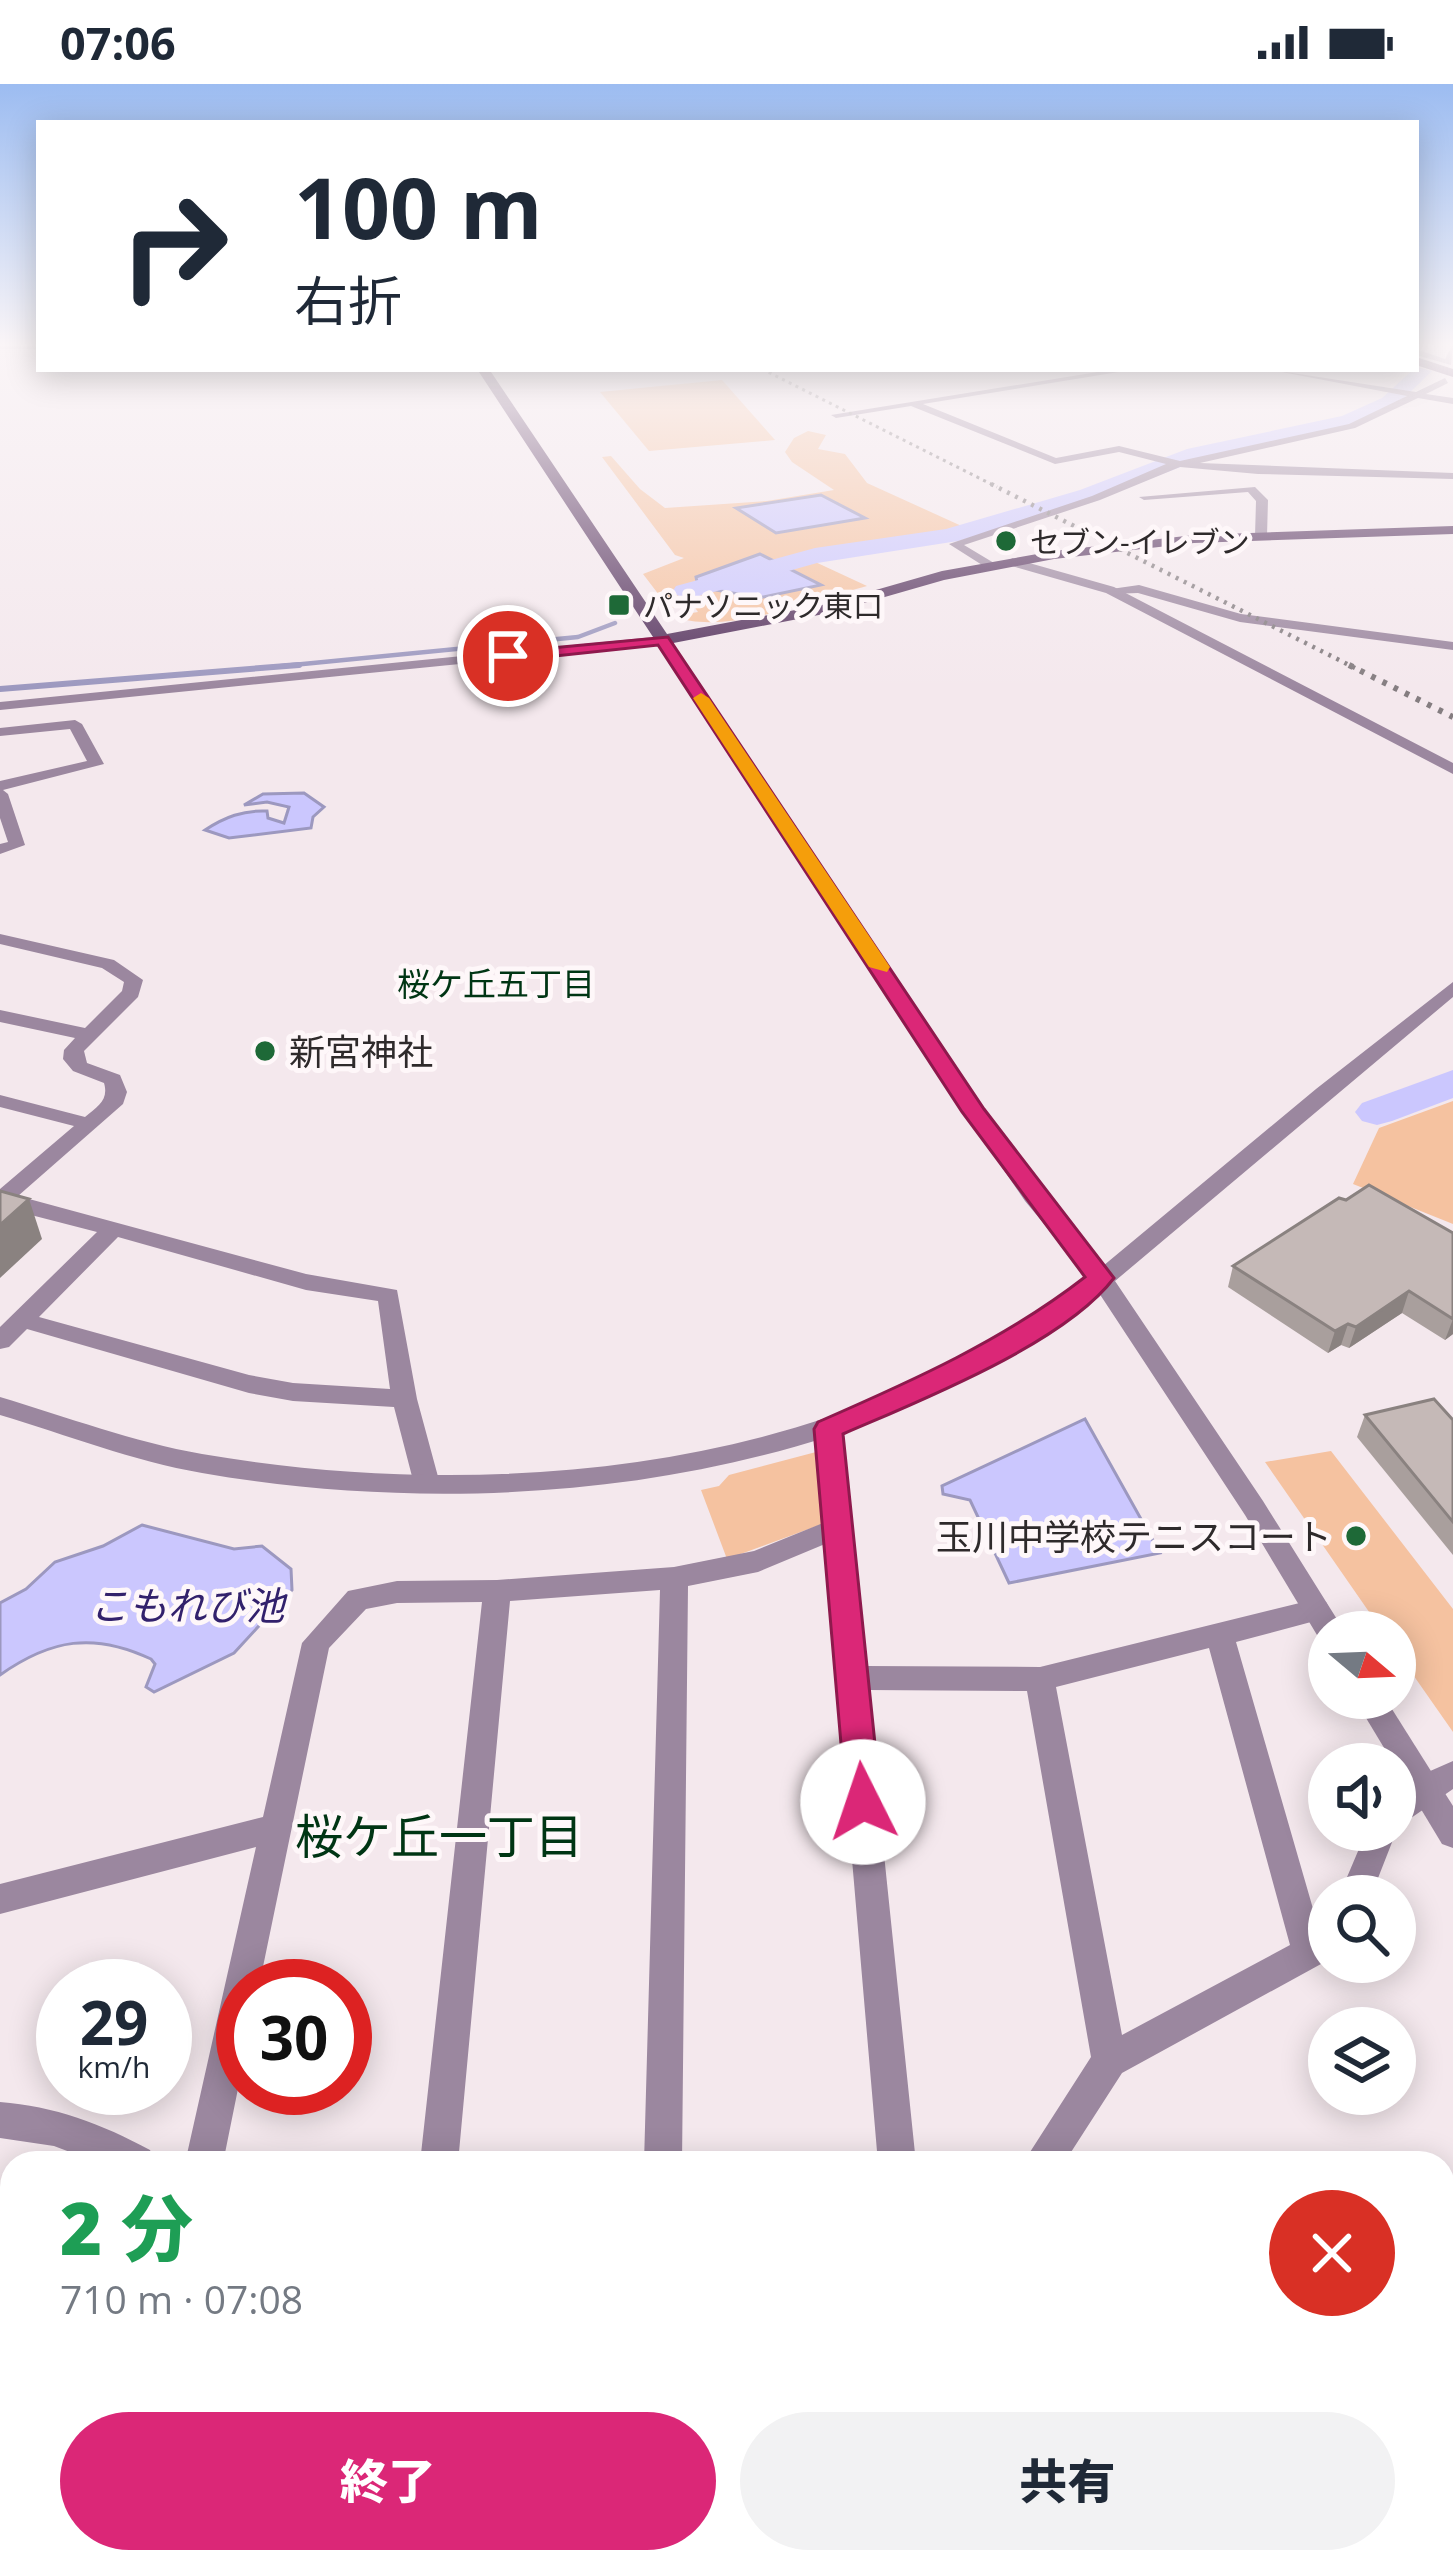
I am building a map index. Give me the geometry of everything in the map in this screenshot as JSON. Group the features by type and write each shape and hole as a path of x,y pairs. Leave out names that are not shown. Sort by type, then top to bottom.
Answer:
{"main road":[{"path":"543,459 663,640 830,608 1012,562 1157,542 1453,530"}],"street":[{"path":"1153,459 1351,476 1453,476"},
{"path":"990,566 955,544 1096,498 1169,464 1192,459"},
{"path":"1169,464 1188,494"},
{"path":"1144,497 1251,489 1262,500 1261,536"},
{"path":"1012,562 1109,590 1453,769"},
{"path":"1109,590 1139,589 1240,618 1453,646"},
{"path":"0,706 663,640 974,1112 1101,1278 1317,1611"},
{"path":"0,732 75,724 96,764 0,790 17,845 0,849"},
{"path":"0,939 108,964 134,980 131,993 116,1010 85,1034 73,1059 80,1067 113,1079 117,1091 112,1104 0,1199"},
{"path":"0,1406 196,1462 312,1480 496,1486 713,1457 828,1429 933,1383 1048,1320 1453,988"},
{"path":"0,1016 85,1034"},
{"path":"0,1101 89,1124"},
{"path":"0,1199 306,1282 389,1295 404,1399 427,1484"},
{"path":"0,1341 112,1230"},
{"path":"22,1320 229,1380 293,1392 404,1399"},
{"path":"828,1429 896,2151"},
{"path":"207,2151 316,1642 334,1620 358,1599 397,1592 497,1592 674,1578 758,1561 840,1527"},
{"path":"663,2151 674,1578"},
{"path":"440,2151 497,1592"},
{"path":"854,1678 1040,1679 1219,1634 1308,1623"},
{"path":"1219,1634 1308,1907"},
{"path":"1040,1679 1108,2061"},
{"path":"1382,1719 1453,1834"},
{"path":"1416,1796 1453,1774"},
{"path":"0,1899 274,1828"},
{"path":"1050,2151 1108,2061 1308,1947"},
{"path":"0,2120 45,2122 116,2151"}],"shaded area":[{"path":"604,459 614,459 665,508 767,501 834,490 792,462 849,459 867,483 966,528 870,548 877,553 811,560 867,586 743,619 694,621 674,616 698,612 694,606 669,608 643,574 684,558 675,555"},
{"path":"1453,1101 1453,1224 1353,1184 1379,1128"},
{"name":"玉川中学校テニスコート","path":"1331,1451 1453,1609 1453,1732 1416,1679 1416,1611 1368,1611 1265,1462"},
{"path":"816,1452 825,1523 727,1559 701,1490 719,1486 729,1475"}],"water":[{"path":"821,495 865,518 776,533 736,508"},
{"path":"760,554 821,585 744,601 739,594 698,587 696,577"},
{"path":"304,793 324,807 313,817 311,828 229,838 205,830 250,812 267,811 268,818 284,823 289,807 267,802 244,805 263,794"},
{"path":"1085,1419 1160,1553 1009,1583 970,1500 943,1494 942,1486"},
{"name":"こもれび池","path":"142,1525 234,1549 262,1546 291,1569 292,1590 234,1653 154,1692 146,1687 155,1664 151,1659 111,1645 55,1647 0,1675 0,1603 26,1589 55,1562 103,1546"}],"building":[{"path":"1369,1185 1453,1233 1453,1319 1409,1291 1356,1327 1348,1324 1335,1331 1233,1266 1339,1198 1346,1200"},
{"path":"0,1191 29,1199 0,1225"},
{"path":"1434,1399 1453,1420 1453,1522 1365,1415"}],"waterway":[{"path":"685,592 815,556 949,536 1088,495 1182,459"},
{"path":"264,668 578,637 615,623"},
{"path":"264,668 299,665"},
{"path":"0,689 264,668"},
{"path":"1377,1112 1453,1083"}],"railway":[{"path":"942,459 997,487"},
{"path":"991,484 1355,668"},
{"path":"1349,665 1355,668"},
{"path":"1355,668 1453,717"}],"slow traffic":[{"path":"701,698 880,967"}],"place":[{"name":"セブン-イレブン","path":"1006,541"},
{"name":"パナソニック東口","path":"619,605"},
{"name":"新宮神社","path":"265,1051"},
{"name":"玉川中学校テニスコート","path":"1356,1536"}],"district":[{"name":"桜ケ丘五丁目","path":"496,983"},
{"name":"桜ケ丘一丁目","path":"439,1835"}],"route":[{"path":"508,656 663,640 974,1112 1101,1278 1048,1320 933,1383 828,1429 863,1802"}]}
